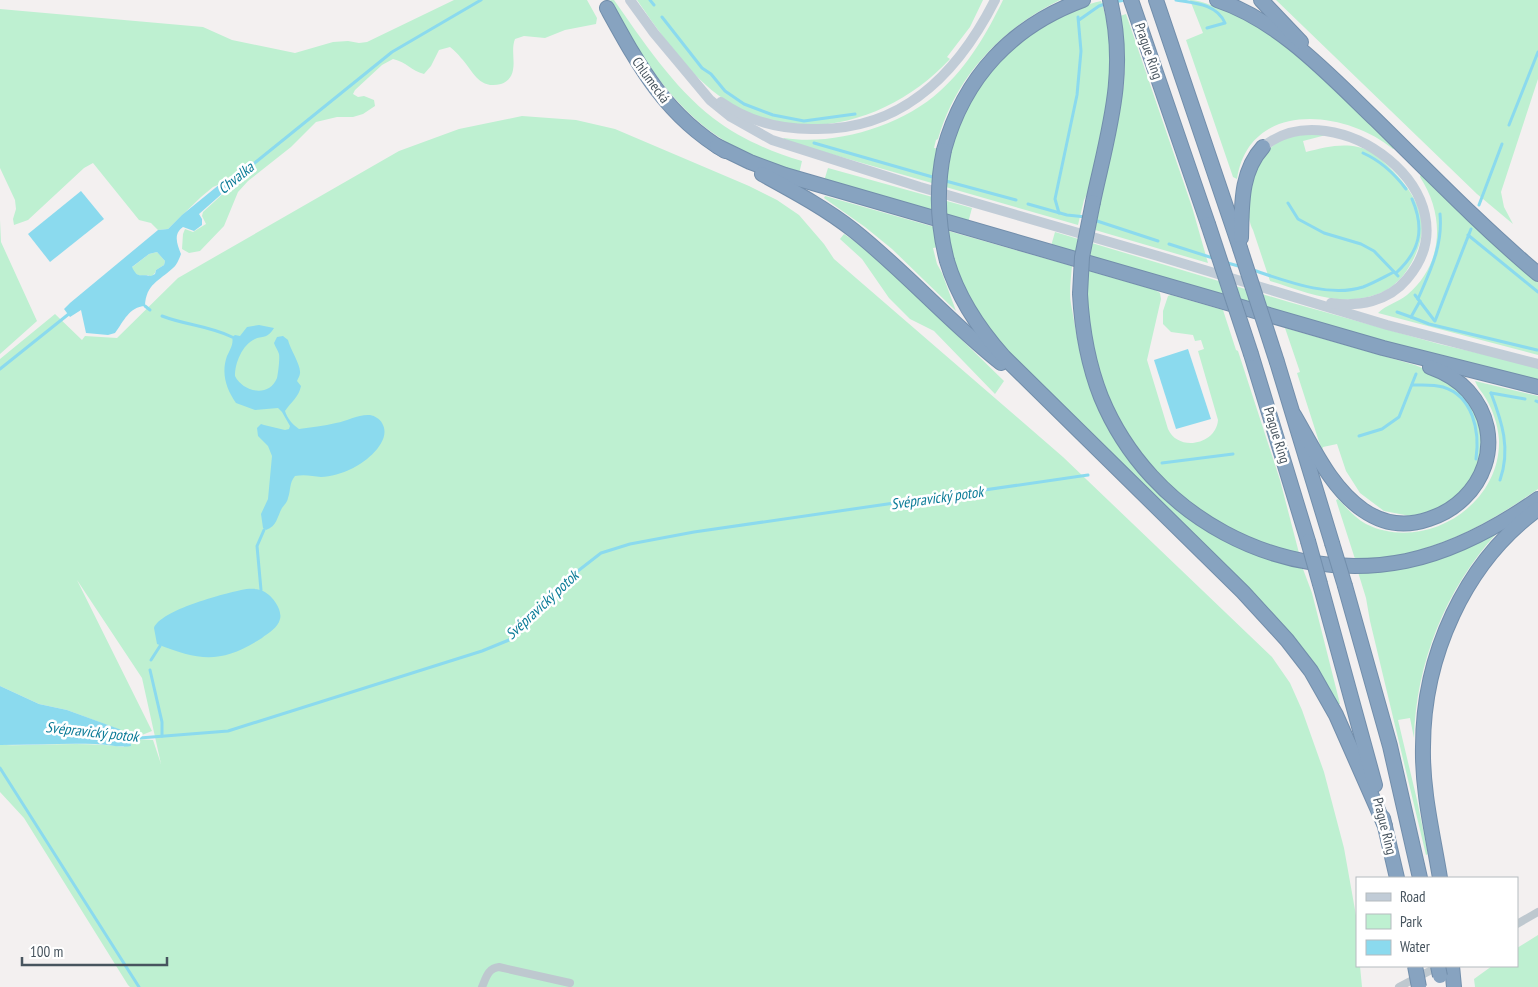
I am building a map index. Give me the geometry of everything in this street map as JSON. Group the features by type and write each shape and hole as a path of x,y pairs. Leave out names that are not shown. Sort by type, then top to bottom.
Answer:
{"highway":[{"path":"1083,0 1038,21 1017,36 997,53 966,95 955,118 944,150 939,181 938,207 940,231 947,261 959,293 980,327 1004,357 1252,601 1295,650 1317,682 1336,715 1385,826"},
{"path":"1217,0 1248,13 1301,50 1538,274"},
{"path":"1261,0 1350,96"},
{"name":"Chlumecká","path":"604,4 644,74 676,112 717,146"},
{"name":"Prague Ring","path":"1158,5 1238,233 1240,248 1294,415 1390,746 1420,877"},
{"name":"Prague Ring","path":"1133,6 1251,354 1308,540 1385,826 1397,877"},
{"path":"1111,7 1117,44 1117,82 1109,133 1082,257 1080,294 1084,336 1093,374 1107,410 1126,443 1149,474 1177,501 1207,524 1242,542 1278,556 1320,564 1365,566 1392,563 1430,555 1466,542 1538,499"},
{"path":"717,146 804,197 852,230 904,275 979,346 1046,400"},
{"path":"717,146 750,162 786,175 1383,348 1538,387"},
{"path":"1238,233 1246,177 1252,160 1263,147"},
{"path":"1294,415 1333,480 1358,506 1373,516 1390,522 1408,524 1436,517 1455,507 1475,486 1484,468 1486,428 1480,408 1468,391 1452,378 1383,348"},
{"path":"1440,877 1423,764 1425,710 1432,674 1450,622 1474,576 1504,539 1538,509"},
{"path":"1415,967 1419,987"},
{"path":"1444,972 1454,987"}],"main road":[{"path":"630,0 683,69 710,100 747,127 772,140 920,187 1387,325 1538,364"},
{"path":"683,69 723,104 759,121 799,129 849,128 898,110 934,85 950,70 970,44 995,0"},
{"path":"1263,147 1284,134 1311,130 1333,133 1366,145 1391,161 1405,175 1420,200 1426,215 1426,238 1420,260 1405,282 1391,293 1376,300 1349,304 1293,296"}],"street":[{"path":"1518,923 1538,912"},
{"path":"482,987 488,973 494,967 570,983"},
{"path":"1399,987 1444,972"}],"green space":[{"path":"454,0 587,0 597,18 596,24 565,30 545,38 524,36 515,39 512,73 509,79 501,84 493,85 481,82 450,47 439,50 431,66 424,74 393,59 382,65 353,94 358,97 364,96 374,100 375,106 363,114 353,117 337,117 316,122 291,147 248,181 238,192 224,226 200,251 189,253 182,249 183,234 185,229 193,232 206,224 202,216 203,212 227,190 220,184 201,197 168,229 158,230 151,223 139,220 93,163 84,168 28,220 14,225 15,200 0,168 0,9 203,27 232,40 295,53 333,42 367,42"},
{"path":"610,0 614,0 659,63 698,106 744,138 767,149 802,161 799,174 735,147 714,134 695,118 662,83 635,43"},
{"path":"637,0 983,0 970,27 947,57 950,59 926,81 899,100 870,113 840,122 809,125 778,122 747,112 718,95 684,63"},
{"path":"1003,0 1060,0 1039,11 1019,25 984,56 956,95 934,148 951,151 956,133 972,98 992,70 1016,45 1062,16 1081,7 1101,1 1109,27 1111,68 1106,111 1088,192 1084,200 1078,225 782,140 784,138 804,140 846,136 867,131 907,114 940,91 959,71 983,37"},
{"path":"1190,0 1207,3 1242,18 1267,32 1312,67 1394,148 1350,126 1325,120 1301,119 1279,124 1260,135 1245,153 1237,179 1233,177 1186,40 1203,33"},
{"path":"1276,0 1538,0 1538,79 1501,192 1504,207 1513,224 1477,194"},
{"path":"1126,14 1192,207 1208,263 1095,230 1124,85 1125,58 1120,16"},
{"path":"522,116 576,120 615,129 749,186 777,200 799,215 824,244 834,259 1063,457 1272,657 1290,683 1302,710 1324,772 1344,848 1356,915 1356,967 1360,967 1362,987 130,987 24,818 0,792 0,745 78,744 124,747 118,729 67,710 39,704 0,686 0,359 55,314 82,340 85,336 117,338 178,278 399,151 459,129","holes":["77,580 142,678 161,764 153,740 132,739 152,731"]},
{"path":"1326,135 1303,141 1306,152 1345,146 1368,150 1381,159 1401,180 1414,198 1419,211 1422,233 1414,258 1398,282 1375,295 1355,299 1333,299 1270,281 1249,220 1248,191 1250,180 1264,155 1275,144 1287,137"},
{"path":"828,168 972,208 968,223 824,181"},
{"path":"1421,174 1538,282 1538,355 1378,313 1407,295 1419,283 1428,269 1434,254 1437,239 1437,223 1434,207 1420,177"},
{"path":"825,196 1072,266 1070,299 1084,368 1104,419 1118,443 1152,487 1193,523 1241,549 1303,569 1312,593 1340,704 1338,704 1300,645 1258,598 1003,347 978,314 960,281 949,245 933,248 937,264 956,311 892,249 824,198"},
{"path":"0,220 1,242 37,321 0,354"},
{"path":"1055,232 1289,302 1439,344 1538,367 1538,382 1435,357 1051,246"},
{"path":"844,234 885,265 1004,381 995,394 934,331 910,319 889,298 862,259 840,239"},
{"path":"157,252 165,261 164,265 156,270 151,277 148,275 138,275 131,268 149,254"},
{"path":"1089,271 1160,293 1161,299 1147,360 1168,429 1180,441 1188,443 1204,440 1216,429 1218,420 1198,351 1204,349 1201,340 1195,341 1193,335 1171,332 1163,324 1163,311 1168,296 1171,295 1223,310 1280,480 1299,553 1247,536 1210,517 1172,488 1148,463 1128,434 1111,404 1099,372 1091,338 1087,304"},
{"path":"1285,328 1415,365 1442,376 1469,401 1481,426 1483,451 1472,483 1443,508 1410,516 1384,511 1360,493 1346,471 1337,444 1323,447 1322,450 1321,448 1297,373 1300,372"},
{"path":"1475,381 1538,396 1538,489 1496,516 1452,539 1405,554 1381,558 1355,559 1336,500 1338,499 1354,516 1366,524 1388,531 1412,532 1434,528 1455,518 1473,503 1487,485 1496,464 1499,440 1492,410"},
{"path":"1497,533 1463,578 1437,628 1421,682 1414,738 1410,718 1398,720 1417,800 1428,854 1426,855 1366,598 1358,572 1395,568 1430,561 1481,542"},
{"path":"1538,935 1538,987 1475,987 1474,979 1491,967 1518,967 1518,947"}],"water":[{"path":"220,184 225,191 199,214 202,219 202,225 194,231 183,227 180,230 177,236 181,254 179,260 151,288 145,306 131,312 115,333 108,335 86,333 81,310 70,317 64,309 158,230 168,229","holes":["157,252 165,261 164,265 151,276 138,275 132,267 149,254"]},
{"path":"81,191 104,219 50,262 28,234"},
{"path":"259,325 274,328 268,335 255,339 246,345 236,366 235,376 239,382 256,391 268,388 273,384 277,378 279,359 279,353 274,343 277,337 283,336 288,340 300,370 297,381 301,386 300,390 285,411 289,419 299,429 370,415 380,420 384,430 381,444 370,457 357,466 328,476 295,476 287,501 275,524 266,530 263,528 261,514 268,499 272,456 268,446 258,436 257,428 261,424 285,430 289,429 290,426 278,408 255,410 236,403 227,386 224,369 232,344 232,337 235,335 240,336 247,327"},
{"path":"1188,349 1211,419 1176,429 1154,360"},
{"path":"258,589 264,591 272,597 278,606 280,611 279,622 262,638 234,652 210,657 186,654 157,644 154,628 159,621 168,615 193,604 241,590"},
{"path":"0,686 39,704 67,710 119,729 128,734 131,746 122,747 100,744 0,745"}],"waterway":[{"name":"Chvalka","path":"220,191 392,52 481,0"},
{"path":"650,0 654,5"},
{"path":"1114,2 1125,0"},
{"path":"1176,0 1211,8 1217,12 1225,23 1207,28"},
{"path":"1079,20 1099,6 1108,3"},
{"path":"662,17 702,68 711,74 725,91 744,104 773,115 804,121 855,114"},
{"path":"1059,213 1055,199 1077,95 1081,51 1078,17"},
{"name":"Svépravický potok","path":"1509,125 1538,52"},
{"path":"814,143 936,178"},
{"name":"Svépravický potok","path":"1479,205 1502,144"},
{"path":"1363,153 1387,168 1406,189"},
{"path":"942,180 1016,200"},
{"path":"1396,273 1410,256 1418,239 1418,220 1412,199"},
{"path":"1288,203 1298,219 1324,233 1361,244 1374,251 1398,276"},
{"path":"1028,204 1067,215 1086,217"},
{"path":"1418,299 1438,248 1440,214"},
{"path":"1094,220 1158,241"},
{"name":"Svépravický potok","path":"1435,321 1471,229"},
{"path":"1468,235 1538,292"},
{"path":"1169,244 1216,259"},
{"path":"1224,262 1242,267"},
{"path":"1253,270 1308,287 1336,291 1363,287 1394,272"},
{"path":"1415,295 1434,320"},
{"path":"1420,301 1411,317 1429,324 1537,350"},
{"path":"145,306 150,310"},
{"path":"1397,312 1411,317"},
{"name":"Chvalka","path":"0,369 70,313"},
{"path":"162,316 215,330 232,337"},
{"name":"Svépravický potok","path":"1359,436 1382,429 1399,417 1416,374"},
{"path":"1412,385 1443,387 1461,398 1468,406 1477,437 1476,459"},
{"path":"1491,393 1499,414 1504,436 1505,457 1500,480"},
{"path":"1491,393 1525,399"},
{"name":"Svépravický potok","path":"1162,463 1233,454"},
{"name":"Svépravický potok","path":"127,739 228,731 482,651 509,640 556,588 601,553 630,544 694,532 1088,475"},
{"path":"261,590 257,546 264,530"},
{"path":"151,660 160,646"},
{"path":"150,670 162,722 162,736"},
{"path":"0,768 139,987"}]}
